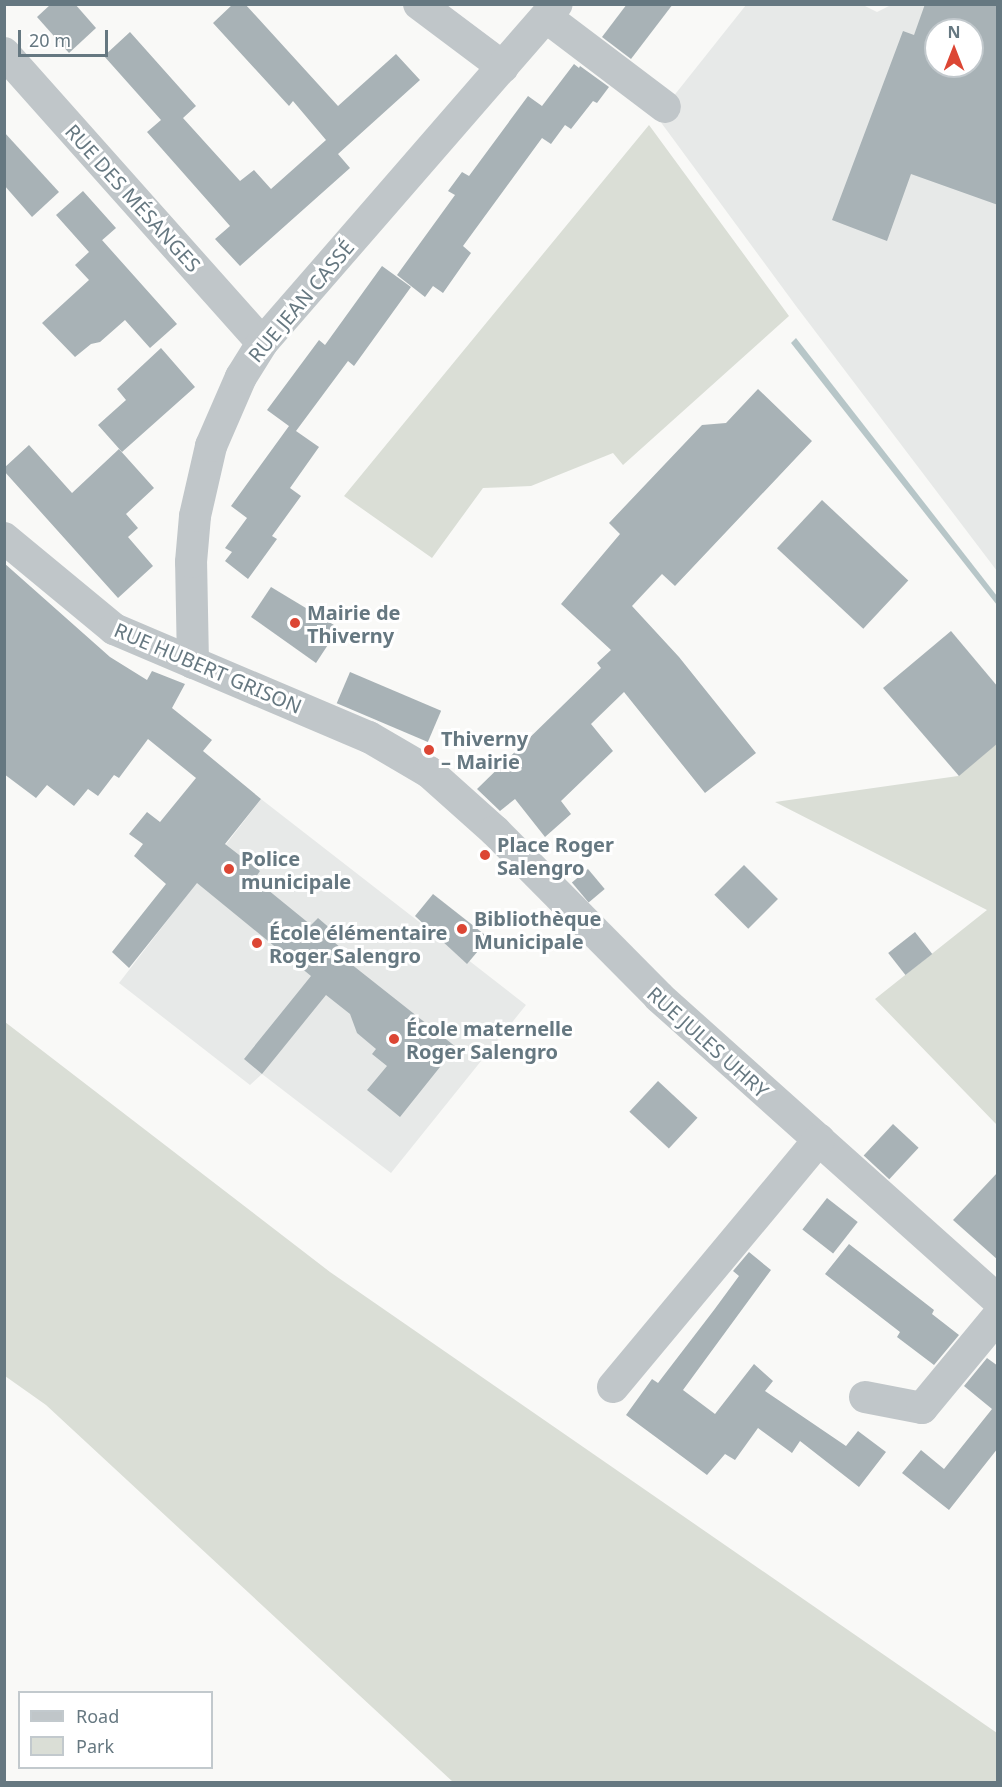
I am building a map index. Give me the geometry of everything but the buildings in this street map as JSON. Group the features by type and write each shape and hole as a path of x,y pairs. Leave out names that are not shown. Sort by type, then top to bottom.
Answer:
{"street":[{"path":"418,4 503,67"},
{"path":"551,11 664,107"},
{"name":"RUE JEAN CASSÉ","path":"193,663 192,550 199,491 220,421 241,377 262,343 551,11"},
{"name":"RUE DES MÉSANGES","path":"4,53 262,343"},
{"name":"RUE HUBERT GRISON","path":"4,538 111,627 369,737 429,772"},
{"name":"RUE JULES UHRY","path":"429,772 495,831 645,984 998,1300"},
{"path":"613,1387 819,1140"},
{"path":"865,1397 922,1408 998,1316"}],"shaded area":[{"path":"746,5 863,5 877,12 891,5 997,5 997,571 796,306 657,117"},
{"path":"796,338 997,596 997,605 791,343"},
{"path":"261,799 526,1005 391,1173 262,1074 250,1085 119,983"}],"green space":[{"path":"649,125 789,316 623,465 613,453 531,486 483,488 432,558 344,496"},
{"path":"997,743 997,1125 875,999 987,910 775,802 958,776"},
{"path":"5,1022 330,1272 997,1733 997,1782 453,1782 46,1405 5,1376"}],"place":[{"name":"Mairie de Thiverny","path":"295,623"},
{"name":"Thiverny – Mairie","path":"429,750"},
{"name":"Place Roger Salengro","path":"485,855"},
{"name":"Police municipale","path":"229,869"},
{"name":"Bibliothèque Municipale","path":"462,929"},
{"name":"École élémentaire Roger Salengro","path":"257,943"},
{"name":"École maternelle Roger Salengro","path":"394,1039"}]}
